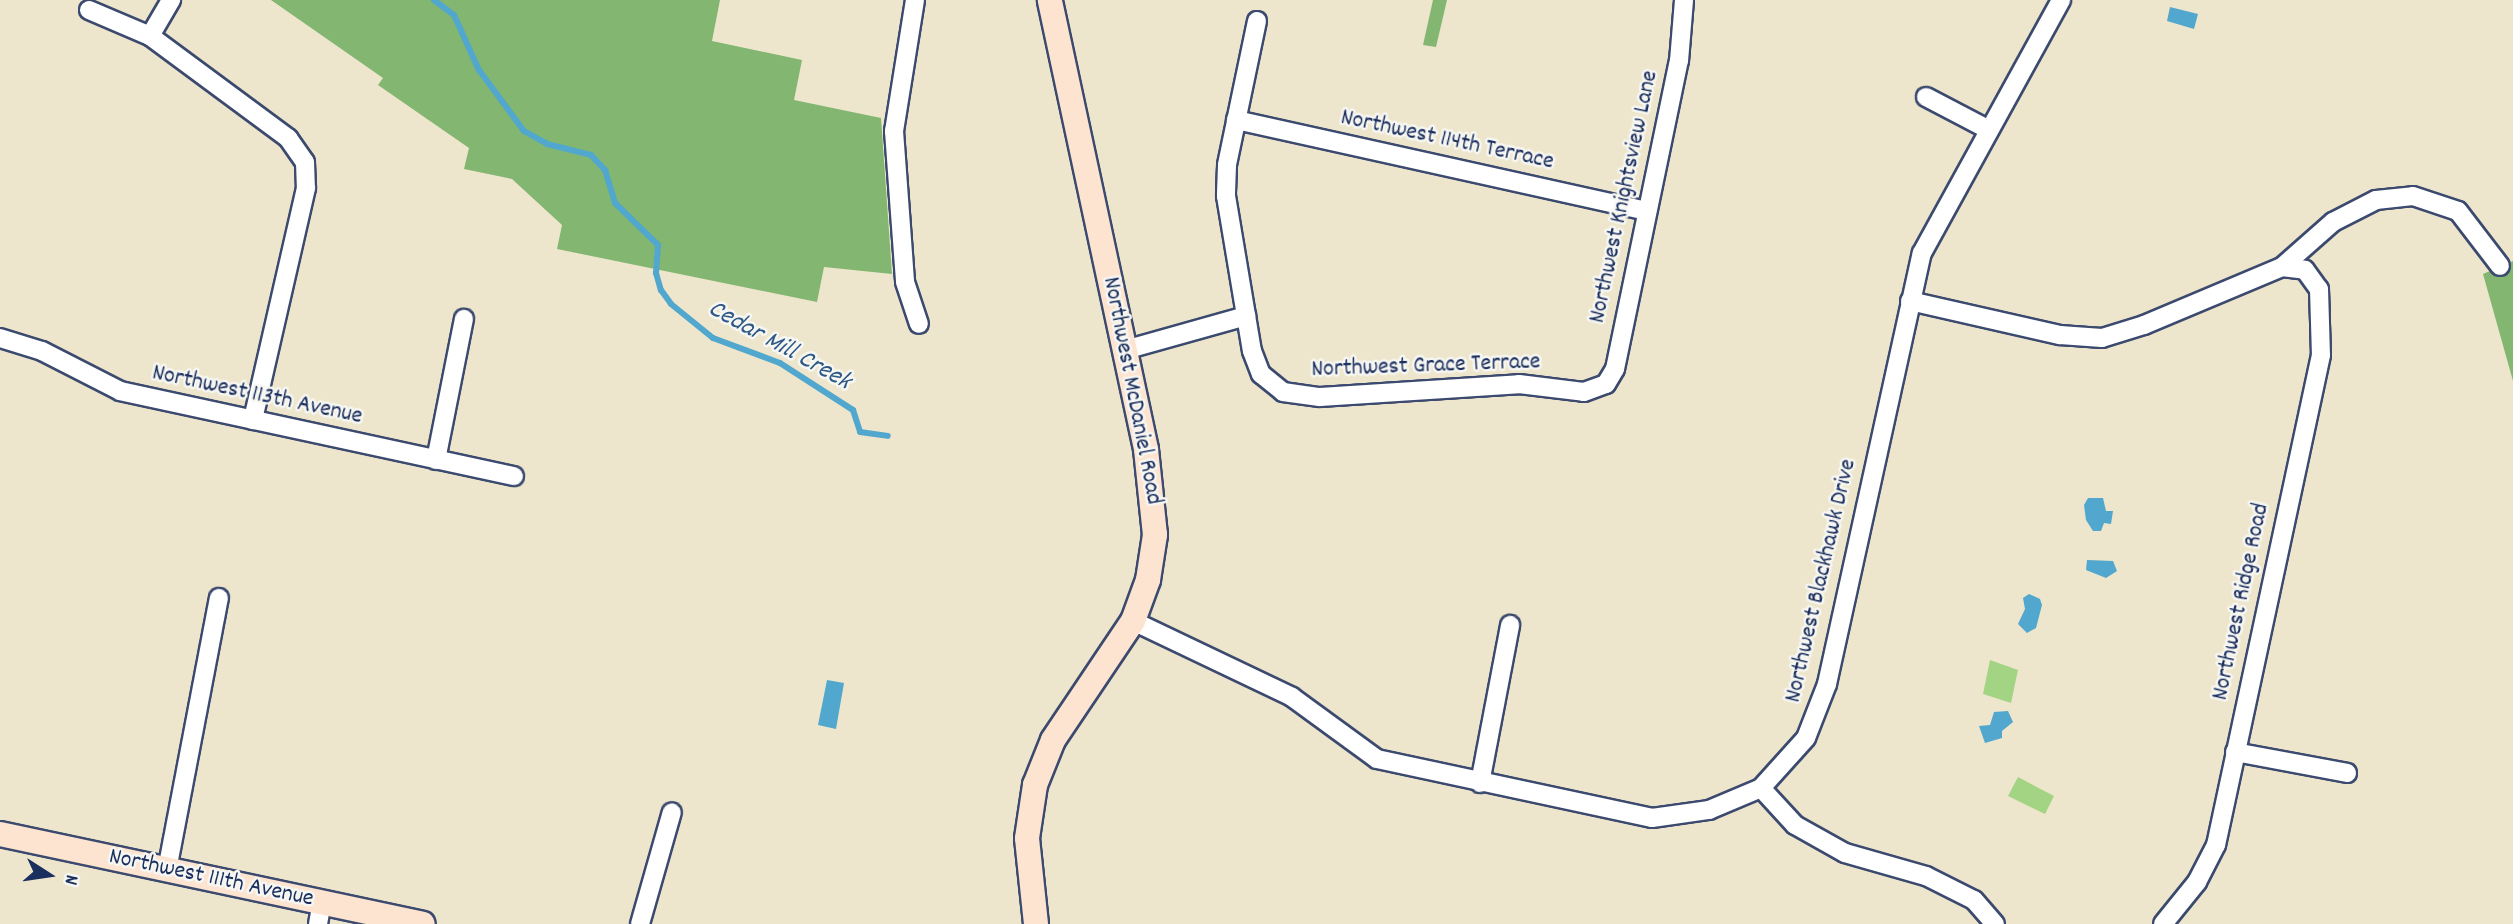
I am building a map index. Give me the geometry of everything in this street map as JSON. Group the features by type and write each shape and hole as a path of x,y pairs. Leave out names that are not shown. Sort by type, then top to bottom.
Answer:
{"street":[{"path":"150,37 171,0"},
{"path":"915,0 894,131 905,282 919,324"},
{"name":"Northwest McDaniel Road","path":"1036,924 1027,838 1035,785 1053,740 1133,621 1153,557 1154,508 1125,350 1050,0"},
{"name":"Northwest Knightsview Lane","path":"1590,391 1606,384 1615,369 1681,49 1684,0"},
{"name":"Northwest Blackhawk Drive","path":"1133,621 1292,697 1377,759 1652,818 1709,810 1761,788 1806,738 1827,684 1910,301 1929,238 2061,0"},
{"path":"89,10 150,37 288,138 299,150 309,174 253,421"},
{"path":"1125,350 1246,317 1226,196 1236,120 1257,21"},
{"path":"1926,97 1989,130"},
{"name":"Northwest 114th Terrace","path":"1236,120 1647,211"},
{"path":"1910,301 2060,335 2102,338 2144,326 2282,267 2333,222 2375,200 2413,196 2458,211 2500,266"},
{"name":"Northwest Ridge Road","path":"2163,924 2197,882 2216,845 2321,355 2322,305 2313,277 2295,267 2282,267"},
{"name":"Northwest Grace Terrace","path":"1246,317 1253,358 1266,380 1283,392 1320,397 1519,384 1590,391"},
{"path":"436,460 464,319"},
{"name":"Northwest 113th Avenue","path":"0,338 43,351 120,391 514,476"},
{"path":"167,870 219,598"},
{"path":"1480,783 1510,625"},
{"path":"2235,752 2347,773"},
{"path":"1761,788 1795,825 1845,853 1926,876 1974,900 1995,924"},
{"path":"640,924 673,812"},
{"name":"Northwest 111th Avenue","path":"0,834 167,870 320,913 423,924"}],"green space":[{"path":"271,0 720,0 712,41 802,60 794,100 881,118 892,274 824,267 817,302 557,249 562,225 512,179 464,169 469,148 378,85 383,78"},
{"path":"1433,0 1447,0 1436,47 1423,45"},
{"path":"2513,261 2513,381 2483,274"},
{"path":"1990,660 2018,670 2011,703 1983,694"},
{"path":"2018,777 2054,796 2045,814 2008,796"}],"water":[{"path":"2170,7 2198,14 2194,29 2167,21"},
{"path":"2088,498 2103,498 2106,511 2113,511 2111,524 2104,523 2101,531 2093,531 2086,520 2084,505"},
{"path":"2087,560 2113,561 2117,571 2106,578 2086,570"},
{"path":"2029,594 2040,599 2042,605 2036,628 2027,633 2018,624 2025,609 2023,598"},
{"path":"827,680 844,683 836,729 818,725"},
{"path":"2008,711 2013,722 2002,731 2002,738 1985,743 1979,726 1990,725 1994,712"}],"waterway":[{"name":"Cedar Mill Creek","path":"434,0 454,15 479,70 524,131 547,144 591,155 605,170 615,203 658,245 656,273 661,290 671,304 713,338 780,363 853,410 860,432 888,436"}]}
